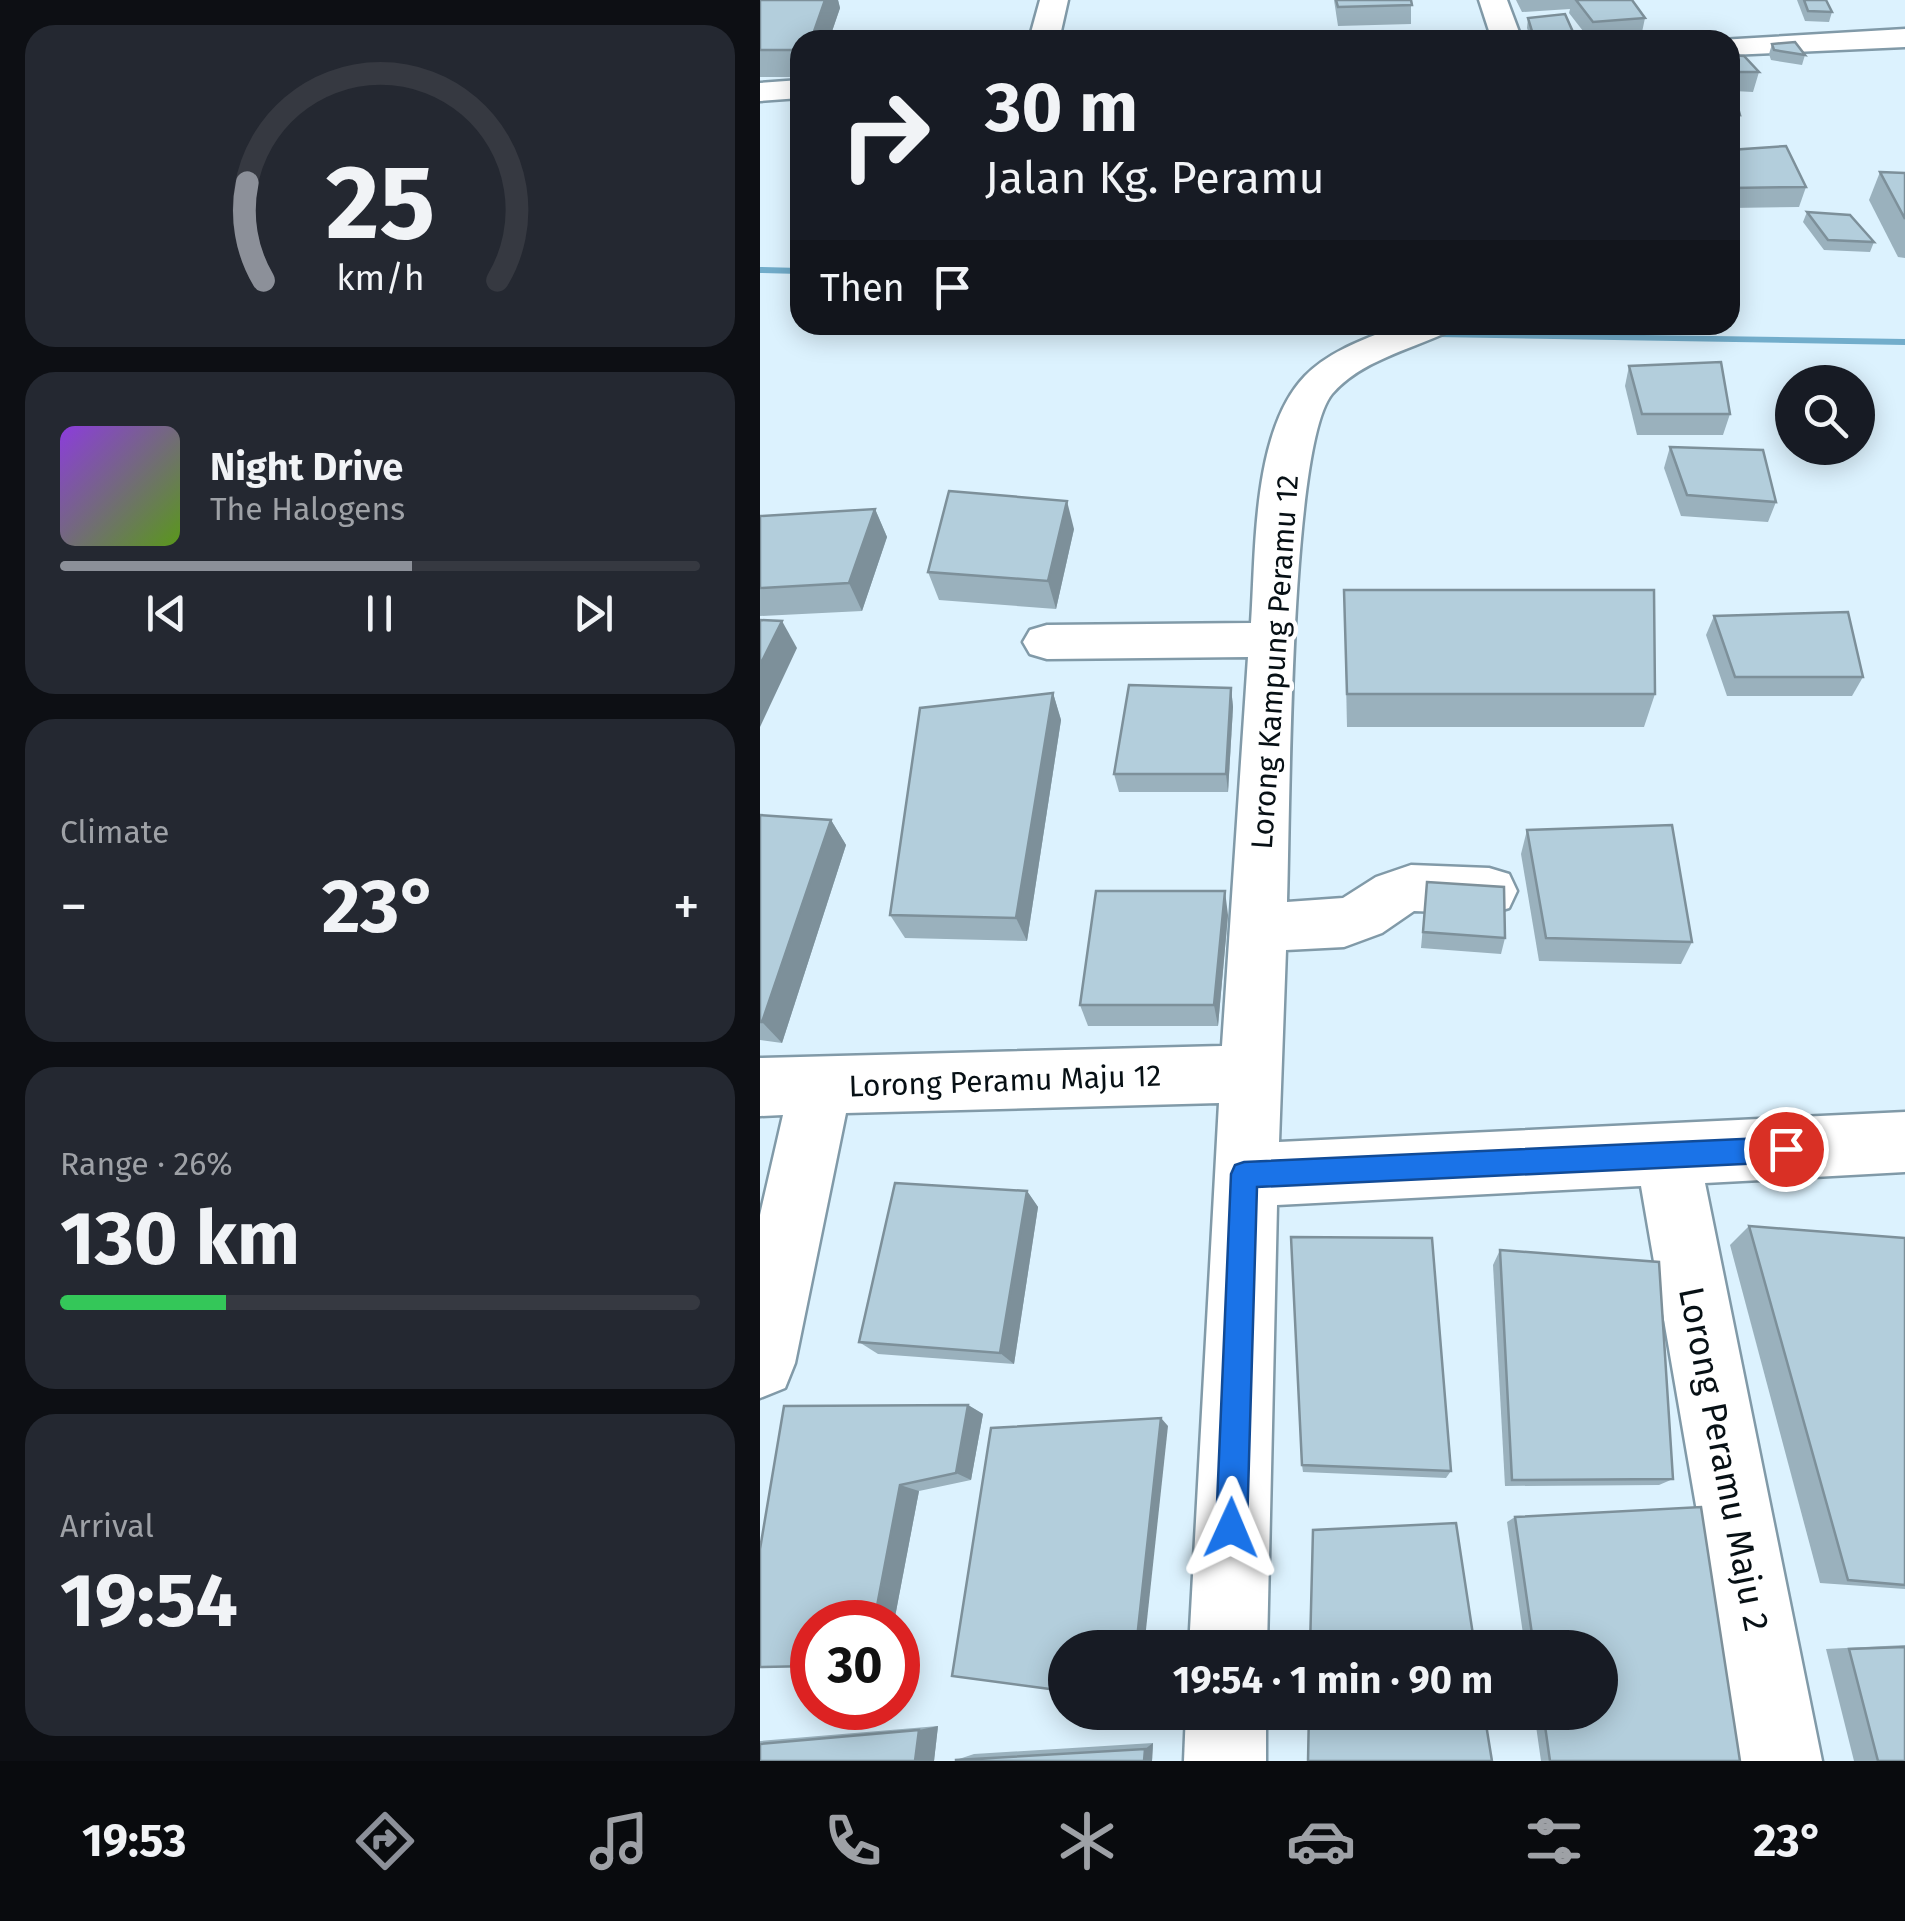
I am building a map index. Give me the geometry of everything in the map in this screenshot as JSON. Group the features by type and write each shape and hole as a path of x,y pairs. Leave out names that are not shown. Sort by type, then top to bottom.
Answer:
{"street":[{"path":"1046,30 1054,0"},
{"path":"1493,0 1504,30"},
{"path":"1740,46 1905,38"},
{"path":"760,92 790,90"},
{"name":"Lorong Kampung Peramu 12","path":"1229,1630 1244,1174 1272,640 1286,470 1310,395 1343,366 1411,335"},
{"path":"1047,642 1272,640"},
{"path":"1258,926 1337,924 1357,918 1401,890 1411,888 1489,892"},
{"name":"Lorong Peramu Maju 12","path":"791,1087 1250,1074"},
{"path":"760,1363 791,1087"},
{"path":"1244,1174 1905,1142"},
{"name":"Lorong Peramu Maju 2","path":"1668,1156 1780,1761"},
{"path":"1225,1761 1226,1730"}],"building":[{"path":"760,0 825,0 814,30 790,30 790,50 760,50"},
{"path":"1336,0 1411,0 1412,5 1338,7"},
{"path":"1576,0 1632,0 1645,18 1593,22"},
{"path":"1804,0 1826,0 1832,12 1808,11"},
{"path":"1565,14 1572,30 1532,30 1528,18"},
{"path":"1795,42 1805,55 1774,50 1772,44"},
{"path":"1740,56 1744,56 1759,72 1740,72"},
{"path":"1786,146 1806,187 1740,188 1740,149"},
{"path":"1880,172 1905,173 1905,219"},
{"path":"1807,212 1850,215 1874,242 1828,240"},
{"path":"1721,362 1730,414 1642,414 1629,366"},
{"path":"1670,447 1763,450 1776,502 1687,495"},
{"path":"949,491 1067,501 1048,581 928,572"},
{"path":"875,509 849,583 760,588 760,516"},
{"path":"1344,590 1654,590 1655,694 1347,694"},
{"path":"1848,612 1863,677 1735,677 1714,616"},
{"path":"760,620 782,621 760,665"},
{"path":"1129,685 1231,688 1226,774 1114,774"},
{"path":"1053,693 1016,918 890,915 920,708"},
{"path":"760,815 831,820 762,1022 760,1022"},
{"path":"1672,825 1692,942 1546,938 1527,830"},
{"path":"1427,882 1504,887 1505,938 1423,932"},
{"path":"1096,891 1225,891 1214,1005 1080,1005"},
{"path":"895,1183 1027,1191 1000,1353 859,1342"},
{"path":"1749,1226 1905,1238 1905,1585 1848,1580"},
{"path":"1291,1237 1432,1238 1451,1471 1302,1465"},
{"path":"1500,1250 1659,1262 1673,1479 1512,1480"},
{"path":"968,1405 956,1473 900,1485 878,1600 790,1600 790,1666 760,1667 760,1549 784,1406"},
{"path":"1161,1418 1138,1630 1048,1630 1048,1689 952,1676 991,1428"},
{"path":"1701,1507 1740,1761 1550,1761 1546,1730 1618,1730 1618,1630 1531,1630 1515,1517"},
{"path":"1456,1523 1472,1630 1310,1630 1313,1530"},
{"path":"1905,1647 1905,1761 1878,1761 1849,1649"},
{"path":"919,1730 915,1761 760,1761 760,1744"},
{"path":"1309,1730 1487,1730 1492,1761 1308,1761"},
{"path":"1145,1749 1144,1761 956,1761 956,1760"}],"waterway":[{"path":"760,270 790,271"},
{"path":"1439,335 1905,342"}],"route":[{"path":"1231,1528 1244,1174 1786,1149"}]}
